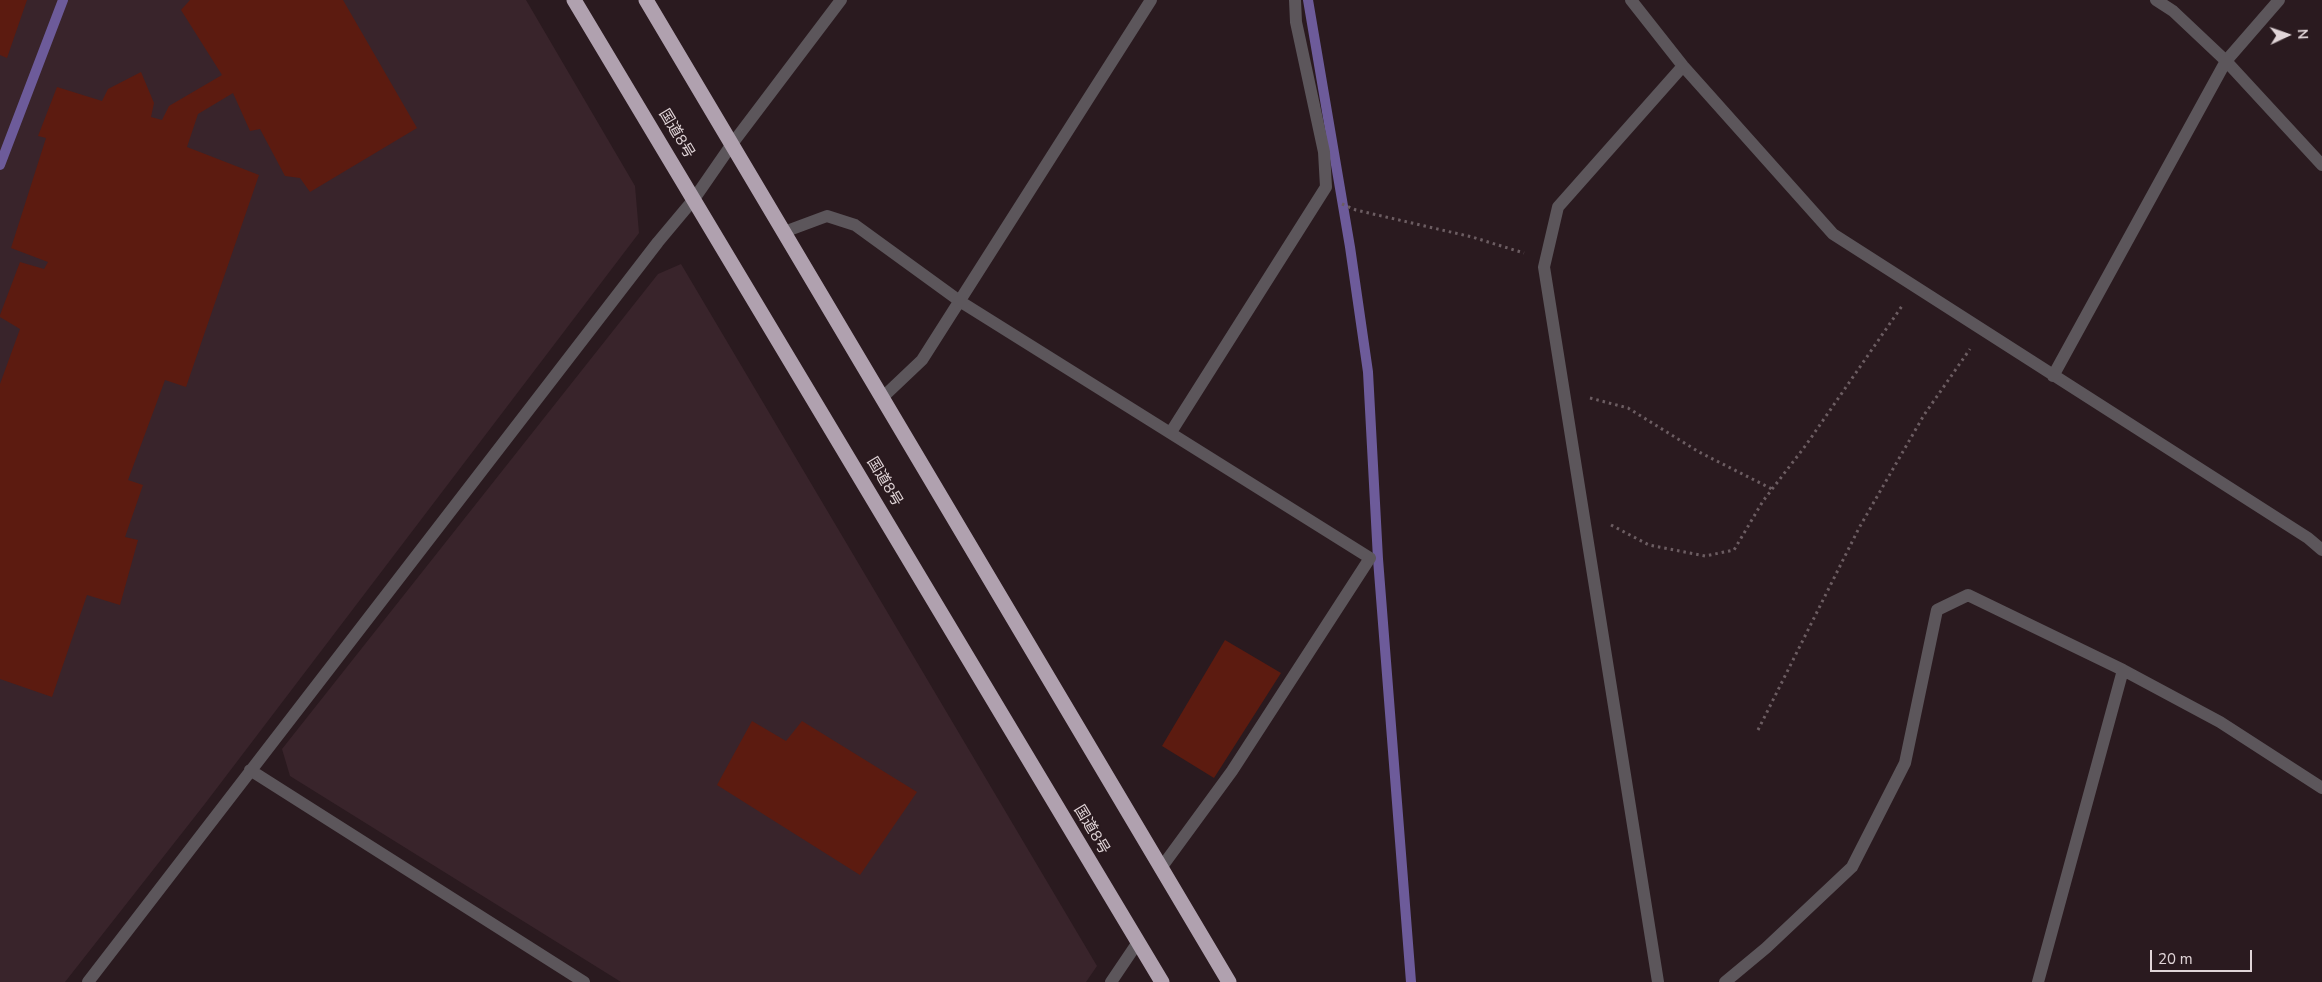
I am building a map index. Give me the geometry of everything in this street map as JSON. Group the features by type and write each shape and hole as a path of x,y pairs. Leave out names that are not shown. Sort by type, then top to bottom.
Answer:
{"highway":[{"name":"国道8号","path":"574,0 1162,982"},
{"path":"646,0 1229,982"}],"street":[{"path":"88,982 646,258 694,199 732,144 841,0"},
{"path":"883,398 922,360 1151,0"},
{"path":"1172,432 1326,187 1324,152 1296,22 1295,0"},
{"path":"1631,0 1684,66 1833,234 2308,538 2322,550"},
{"path":"2156,0 2175,5 2322,165"},
{"path":"2053,376 2226,61 2280,0"},
{"path":"1658,982 1544,267 1558,206 1684,66"},
{"path":"784,232 827,216 855,225 960,302 1172,432 1370,558 1232,771 1161,868"},
{"path":"1725,982 1766,948 1852,867 1905,763 1937,610 1968,595 2123,670 2220,722 2322,788"},
{"path":"2038,982 2123,670"},
{"path":"250,770 584,982"},
{"path":"1111,982 1138,942"}],"path":[{"path":"1356,210 1472,237 1546,260"},
{"path":"1583,512 1649,545 1704,556 1734,550 1772,489 1806,445 1915,287"},
{"path":"1758,730 1859,528 1924,415 1984,331"},
{"path":"1564,392 1628,408 1699,452 1772,489"}],"shaded area":[{"path":"0,0 526,0 635,186 639,233 204,805 65,982 0,982"},
{"path":"681,264 1097,966 1086,982 621,982 290,776 282,749 658,274"}],"building":[{"path":"0,0 27,0 7,58 0,55"},
{"path":"190,0 343,0 417,128 310,192 300,178 285,176 260,129 250,131 233,93 198,114 187,147 259,175 186,387 165,380 128,480 143,485 125,537 138,540 120,605 87,595 52,697 0,679 0,384 20,329 0,317 0,315 20,262 44,269 48,262 11,248 46,138 38,136 57,87 102,101 108,89 141,72 154,103 151,117 162,120 169,106 222,75 181,10"},
{"path":"1225,640 1281,673 1214,778 1162,746"},
{"path":"752,721 786,741 802,721 917,792 860,875 717,785"}],"waterway":[{"path":"0,165 63,0"},
{"path":"1308,0 1350,247 1368,372 1378,559 1411,982"}]}
